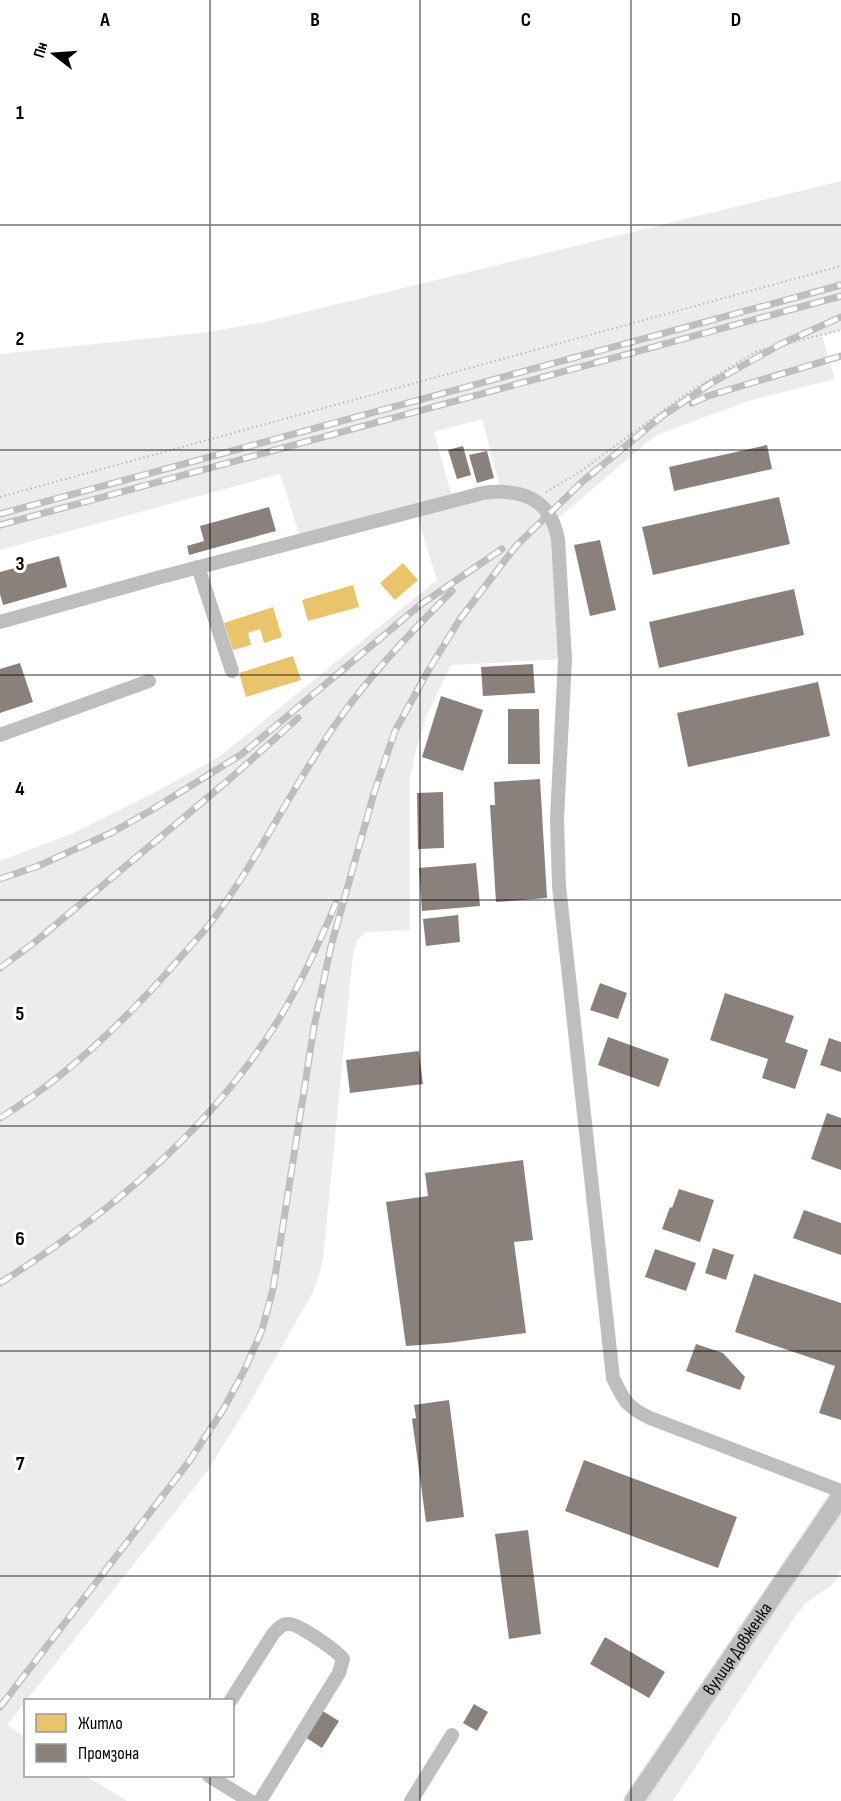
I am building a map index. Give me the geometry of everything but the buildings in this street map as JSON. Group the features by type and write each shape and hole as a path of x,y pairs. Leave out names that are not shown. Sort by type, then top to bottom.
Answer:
{"main road":[{"name":"вулиця Довженка","path":"634,1801 841,1496"}],"street":[{"path":"0,622 483,492 521,494 533,499 547,510 552,517 558,546 565,659 557,819 558,869 613,1378 622,1397 633,1410 841,1491"},
{"path":"198,567 232,671"},
{"path":"0,735 149,681"},
{"path":"232,1699 273,1635 285,1624 299,1628 334,1650 343,1659 342,1668 260,1801"},
{"path":"411,1801 452,1735"},
{"path":"211,1777 250,1801"}],"path":[{"path":"0,497 841,266"},
{"path":"533,499 581,471 686,394 757,351 841,330"}],"shaded area":[{"path":"841,181 841,330 822,336 835,379 752,400 656,436 554,522 565,659 451,665 427,715 410,777 410,930 366,932 358,939 353,954 323,1259 313,1292 208,1470 27,1699 24,1699 24,1703 7,1725 24,1736 24,1777 88,1777 127,1801 0,1801 0,861 71,834 219,757 437,580 415,510 301,540 280,474 0,550 0,354 209,332 264,322","holes":["482,419 501,491 453,500 434,432"]},
{"path":"841,1496 841,1569 835,1581 808,1602 794,1618 673,1801 634,1801"}],"railway":[{"path":"0,514 841,285"},
{"path":"0,525 841,296"},
{"path":"0,1707 188,1463 223,1410 262,1330 273,1289 314,1027 331,946 374,793 395,731 428,671 460,619 516,546 583,481 662,416 710,384 781,344 841,317"},
{"path":"692,403 708,396 841,356"},
{"path":"0,879 38,866 111,833 242,754 420,605 502,549"},
{"path":"0,1118 49,1084 96,1045 139,1003 202,933 246,871 318,751 346,710 389,657 452,591"},
{"path":"0,968 35,942 231,778 298,718"},
{"path":"0,1283 80,1228 157,1165 225,1093 255,1055 282,1014 311,960 336,903"}]}
